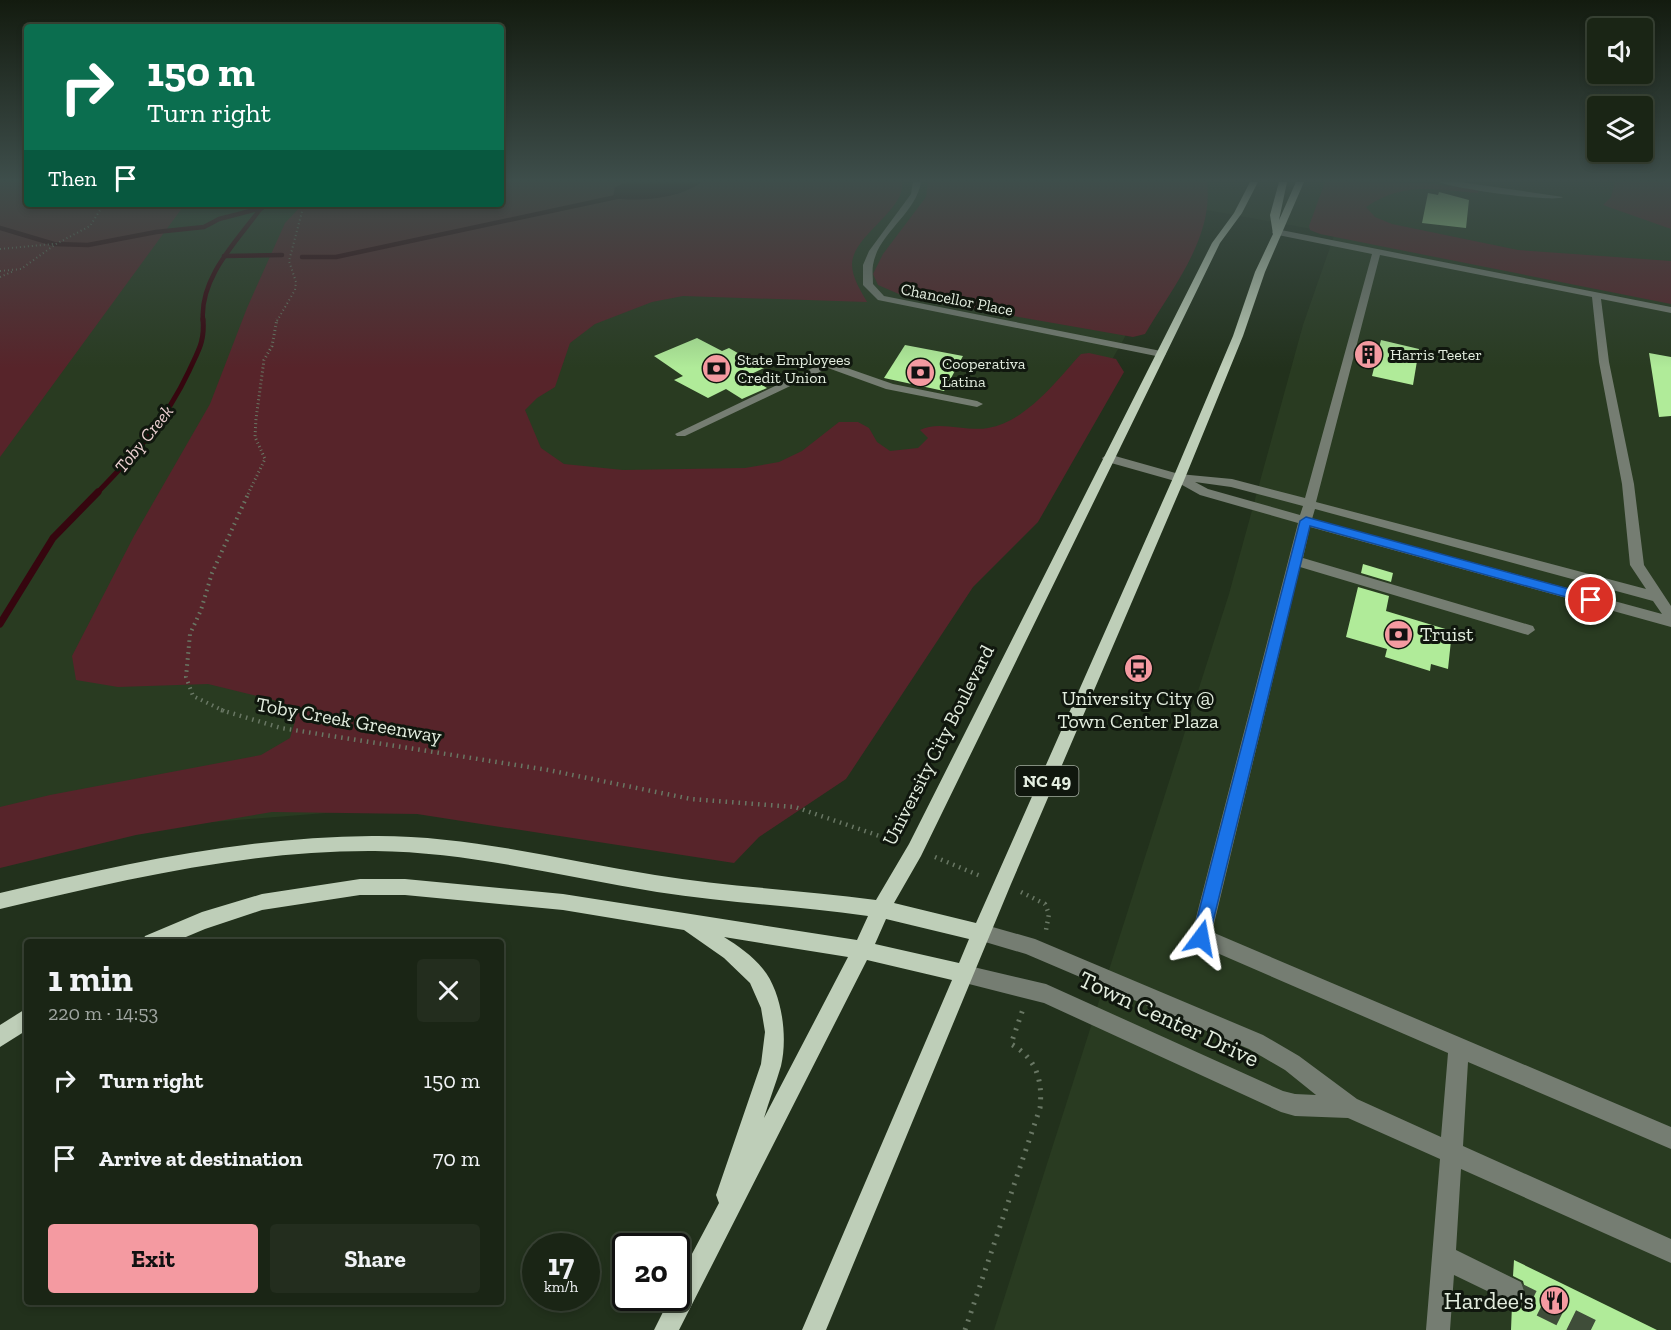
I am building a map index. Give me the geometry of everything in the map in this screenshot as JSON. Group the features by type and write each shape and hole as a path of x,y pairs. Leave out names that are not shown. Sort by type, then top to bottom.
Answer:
{"main road":[{"name":"University City Boulevard","path":"666,1330 881,909 915,850 1215,244"},
{"name":"NC 49","path":"814,1330 982,933 1179,478 1238,336 1272,244"},
{"path":"0,901 178,862 248,851 365,843 480,851 686,888 881,909 982,933"},
{"path":"159,939 201,921 262,902 360,887 405,887 563,902 862,950 965,974"},
{"path":"687,923 730,952 757,976 771,1008 775,1032 771,1064 711,1243"},
{"path":"0,1037 24,1020"}],"street":[{"name":"Chancellor Place","path":"880,244 869,259 868,285 881,298 1161,354"},
{"path":"1340,244 1671,310"},
{"path":"1377,251 1310,504 1201,938 1671,1138"},
{"path":"1596,294 1604,362 1628,484 1637,565 1671,616"},
{"path":"681,434 827,364 890,387 977,404"},
{"path":"1108,458 1179,478 1215,495 1671,622"},
{"path":"1179,478 1215,480 1657,597"},
{"path":"1296,561 1528,630"},
{"name":"Town Center Drive","path":"982,933 1028,945 1256,1042 1292,1063 1349,1107 1671,1251"},
{"name":"Town Center Drive","path":"965,974 1046,993 1281,1101 1295,1105 1349,1107"},
{"path":"1438,1330 1459,1047"},
{"path":"1443,1257 1512,1292"}],"path":[{"path":"0,249 55,244"},
{"path":"0,277 21,269 56,244"},
{"name":"Toby Creek Greenway","path":"293,244 289,261 296,286 292,298 278,318 272,346 263,364 255,430 257,445 265,459 264,465 245,500 212,573 201,610 190,634 186,677 193,696 225,712 281,728 548,770 691,799 795,807 877,834"},
{"path":"0,271 21,269"},
{"path":"952,864 969,871"},
{"path":"1038,898 1048,907 1048,923"},
{"path":"965,1330 1040,1108 1042,1088 1039,1072 1026,1053 1011,1044 1020,1018"}],"shaded area":[{"path":"0,244 1184,244 1134,321 1093,393 827,773 0,839"},
{"path":"0,244 156,244 0,457"},
{"path":"276,244 860,244 852,264 857,284 867,302 683,296 652,302 595,324 570,343 555,387 537,398 525,410 541,448 564,464 623,470 745,468 779,462 802,451 839,422 858,422 869,428 877,442 890,451 918,448 928,438 920,430 927,427 980,429 1002,424 1015,417 1040,398 1081,354 1089,353 1116,359 1124,372 1038,522 973,587 846,779 759,837 734,863 417,814 272,812 136,835 0,868 0,807 50,795 261,755 290,738 296,718 274,700 208,684 118,687 76,680 72,656 134,536 210,404 247,308"},
{"path":"890,244 1197,244 1145,334 1133,337 906,297 878,285 873,274"},
{"path":"1331,244 1671,244 1671,1330 994,1330 1229,594 1303,325"},
{"path":"1370,244 1489,244 1518,250 1671,261 1671,304"}],"building":[{"name":"State Employees Credit Union","path":"697,338 722,351 729,348 764,368 747,376 767,388 742,399 726,389 708,398 674,380 683,376 654,356"},
{"path":"1381,340 1419,349 1413,385 1372,376"},
{"name":"Cooperativa Latina","path":"905,345 963,356 944,391 884,378"},
{"path":"1649,353 1671,357 1671,416 1659,417"},
{"path":"1363,564 1393,573 1391,582 1361,573"},
{"name":"Truist","path":"1358,587 1389,596 1386,611 1452,631 1448,669 1431,664 1430,671 1385,657 1387,649 1346,637"},
{"name":"Hardee's","path":"1514,1260 1657,1330 1511,1330 1512,1305 1522,1302 1526,1292 1523,1281 1513,1276"}],"waterway":[{"path":"56,244 93,244"},
{"name":"Toby Creek","path":"224,256 233,244"},
{"path":"302,257 336,257 396,244"},
{"path":"224,256 282,255"},
{"name":"Toby Creek","path":"96,494 136,451 159,422 180,389 200,346 203,334 203,304 207,289 224,256"},
{"name":"Toby Creek","path":"0,624 53,538 98,492"}],"tunnel":[{"path":"1512,1291 1591,1330"}],"place":[{"name":"Harris Teeter","path":"1369,354"},
{"name":"State Employees Credit Union","path":"716,368"},
{"name":"Cooperativa Latina","path":"921,372"},
{"name":"Truist","path":"1399,634"},
{"name":"University City @ Town Center Plaza","path":"1138,668"},
{"name":"Hardee's","path":"1555,1301"}],"route":[{"path":"1201,938 1306,521 1591,600"}]}
